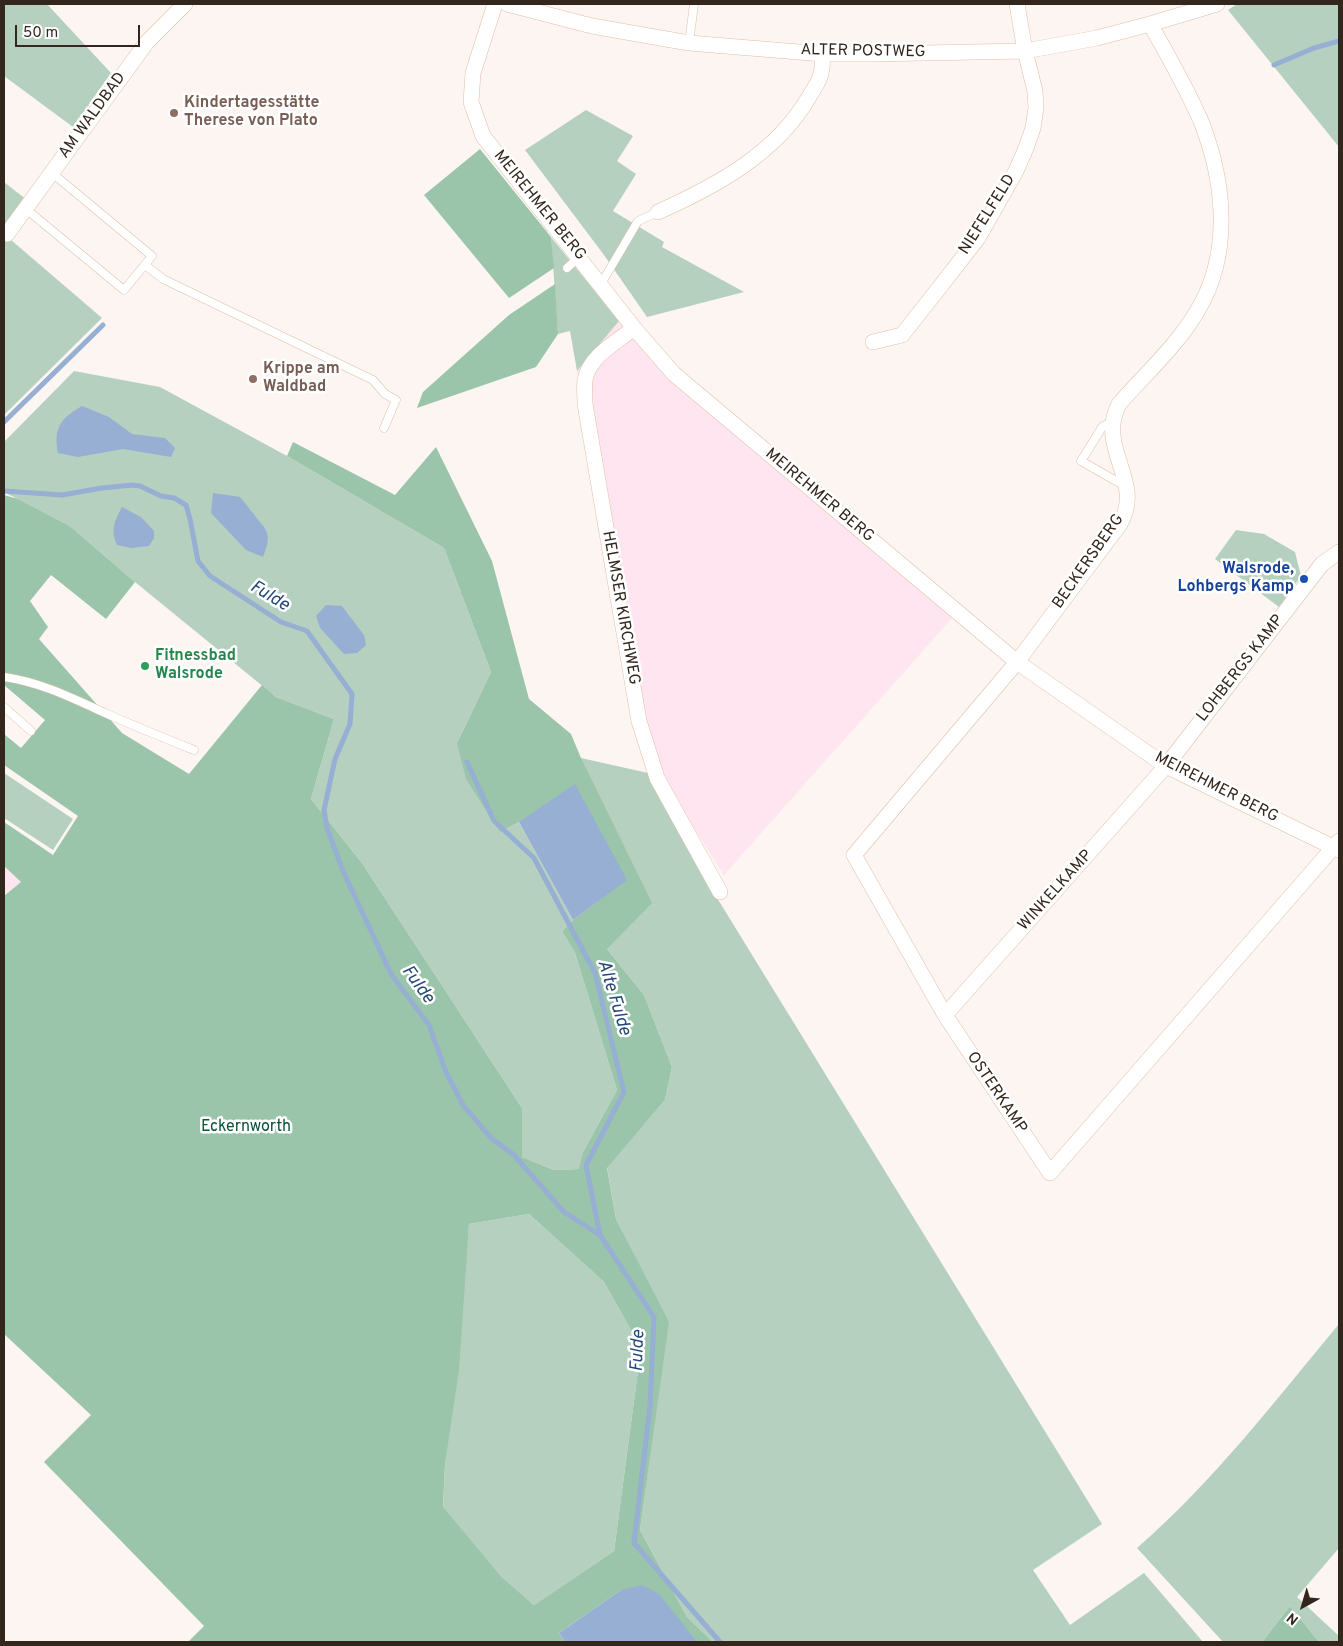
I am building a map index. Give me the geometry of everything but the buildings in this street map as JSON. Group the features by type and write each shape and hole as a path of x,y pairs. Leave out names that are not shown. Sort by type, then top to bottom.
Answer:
{"street":[{"name":"AM WALDBAD","path":"7,234 147,42 185,4"},
{"name":"MEIREHMER BERG","path":"495,4 473,73 471,102 483,136 634,328 674,374 1017,662 1166,766 1338,846"},
{"name":"ALTER POSTWEG","path":"507,4 592,26 689,43 823,54 1025,51 1097,38 1217,4"},
{"name":"NIEFELFELD","path":"873,342 902,335 978,238 1016,171 1033,128 1036,108 1035,91 1016,4"},
{"path":"1128,488 1116,458 1111,423 1118,404 1173,344 1199,308 1214,274 1218,252 1220,200 1218,183 1205,131 1176,69 1150,24"},
{"path":"658,212 695,196 744,167 775,141 803,106 821,75 823,54"},
{"name":"HELMSER KIRCHWEG","path":"634,328 595,359 589,368 585,380 585,404 639,721 657,778 720,892"},
{"name":"BECKERSBERG","path":"1017,662 1120,524 1127,504 1128,488"},
{"name":"LOHBERGS KAMP","path":"1166,766 1322,564 1339,552"},
{"name":"OSTERKAMP","path":"1017,662 854,855 945,1015 1050,1174 1338,846"},
{"name":"WINKELKAMP","path":"945,1015 1166,766"}],"lane":[{"path":"689,43 694,4"},
{"path":"26,209 124,290 152,256 52,174"},
{"path":"601,284 638,221 658,212"},
{"path":"567,268 580,257"},
{"path":"145,265 163,279 374,380 384,394 396,400 384,428"},
{"path":"1111,423 1103,426 1081,461 1128,488"},
{"path":"4,677 29,682 55,691 194,750"},
{"path":"4,707 31,731"}],"shaded area":[{"path":"619,321 672,383 952,618 724,875 660,775 643,715 577,371"},
{"path":"4,866 21,882 4,896"}],"green space":[{"path":"4,4 47,4 111,73 73,127 4,76"},
{"path":"1237,4 1339,4 1339,147 1228,10"},
{"path":"586,110 633,136 617,161 636,174 613,211 664,242 662,247 744,292 647,317 604,255 525,150"},
{"path":"480,149 551,237 554,268 509,298 424,195"},
{"path":"4,182 27,200 4,232"},
{"path":"4,234 102,318 4,415"},
{"path":"551,237 619,321 577,371 570,331 558,334"},
{"path":"555,284 558,334 536,367 417,408 423,392 509,315"},
{"path":"74,371 160,387 287,456 444,548 491,672 457,743 500,832 519,822 573,920 562,931 575,953 617,1090 583,1152 580,1169 554,1170 522,1157 522,1108 362,863 311,799 334,719 276,697 135,582 70,526 4,492 4,442"},
{"name":"Eckernworth","path":"293,442 395,495 436,447 492,561 529,699 571,734 652,903 607,949 644,995 672,1067 665,1100 607,1168 616,1219 669,1322 640,1530 687,1617 713,1642 697,1642 621,1590 559,1633 565,1642 188,1642 204,1626 44,1462 91,1415 4,1334 4,896 21,882 4,866 4,822 53,855 78,816 4,765 4,734 21,748 45,720 4,685 4,495 18,499 70,526 135,582 106,619 51,575 30,601 48,627 39,639 122,733 189,774 262,685 276,697 334,719 311,799 362,863 522,1108 522,1157 554,1170 579,1169 583,1152 617,1090 575,953 562,931 573,920 627,879 519,822 500,832 466,779 457,743 491,672 444,548 287,456","holes":["529,1214 604,1282 641,1348 614,1551 534,1605 501,1576 443,1507 445,1464 459,1370 469,1224"]},
{"path":"1236,530 1264,534 1295,552 1301,576 1279,607 1215,559"},
{"path":"581,758 648,773 706,880 1102,1524 1033,1570 1070,1625 1144,1573 1203,1642 713,1642 687,1617 640,1530 668,1322 616,1219 607,1167 665,1100 672,1067 644,995 607,949"},
{"path":"4,773 73,819 53,850 4,818"},
{"path":"529,1214 604,1282 641,1348 614,1551 534,1605 501,1576 443,1508 445,1465 469,1224"},
{"path":"1339,1324 1339,1548 1297,1597 1339,1636 1339,1642 1319,1642 1290,1606 1262,1642 1223,1642 1137,1548 1192,1496 1267,1411"},
{"path":"1290,1606 1319,1642 1262,1642"}],"water":[{"path":"82,406 109,417 132,434 165,438 175,448 171,457 123,449 78,457 58,453 57,437 60,425 69,415"},
{"path":"213,493 240,497 264,527 268,538 263,557 246,550 211,513"},
{"path":"122,507 141,517 154,531 154,538 149,546 131,548 117,545 114,525"},
{"path":"326,605 342,606 364,635 366,645 357,653 344,654 320,628 316,616"},
{"path":"575,784 627,880 573,920 519,822"},
{"path":"642,1585 659,1594 697,1642 565,1642 559,1633 621,1590"}],"waterway":[{"path":"1274,65 1314,48 1339,41"},
{"path":"4,422 103,325"},
{"name":"Fulde","path":"4,491 62,495 133,485 140,486 161,496 174,498 186,505 198,561 210,576 281,622 307,631 352,694 350,724 335,759 324,810 327,828 343,871 391,974 429,1025 446,1072 463,1105 491,1138 513,1154 564,1212 600,1235 654,1317 650,1406 634,1543 720,1642"},
{"name":"Alte Fulde","path":"467,762 494,821 534,858 595,973 624,1092 586,1165 600,1235"}],"place":[{"name":"Kindertagesstätte Therese von Plato","path":"174,113"},
{"name":"Krippe am Waldbad","path":"253,379"},
{"name":"Walsrode, Lohbergs Kamp","path":"1304,579"},
{"name":"Fitnessbad Walsrode","path":"145,666"}]}
